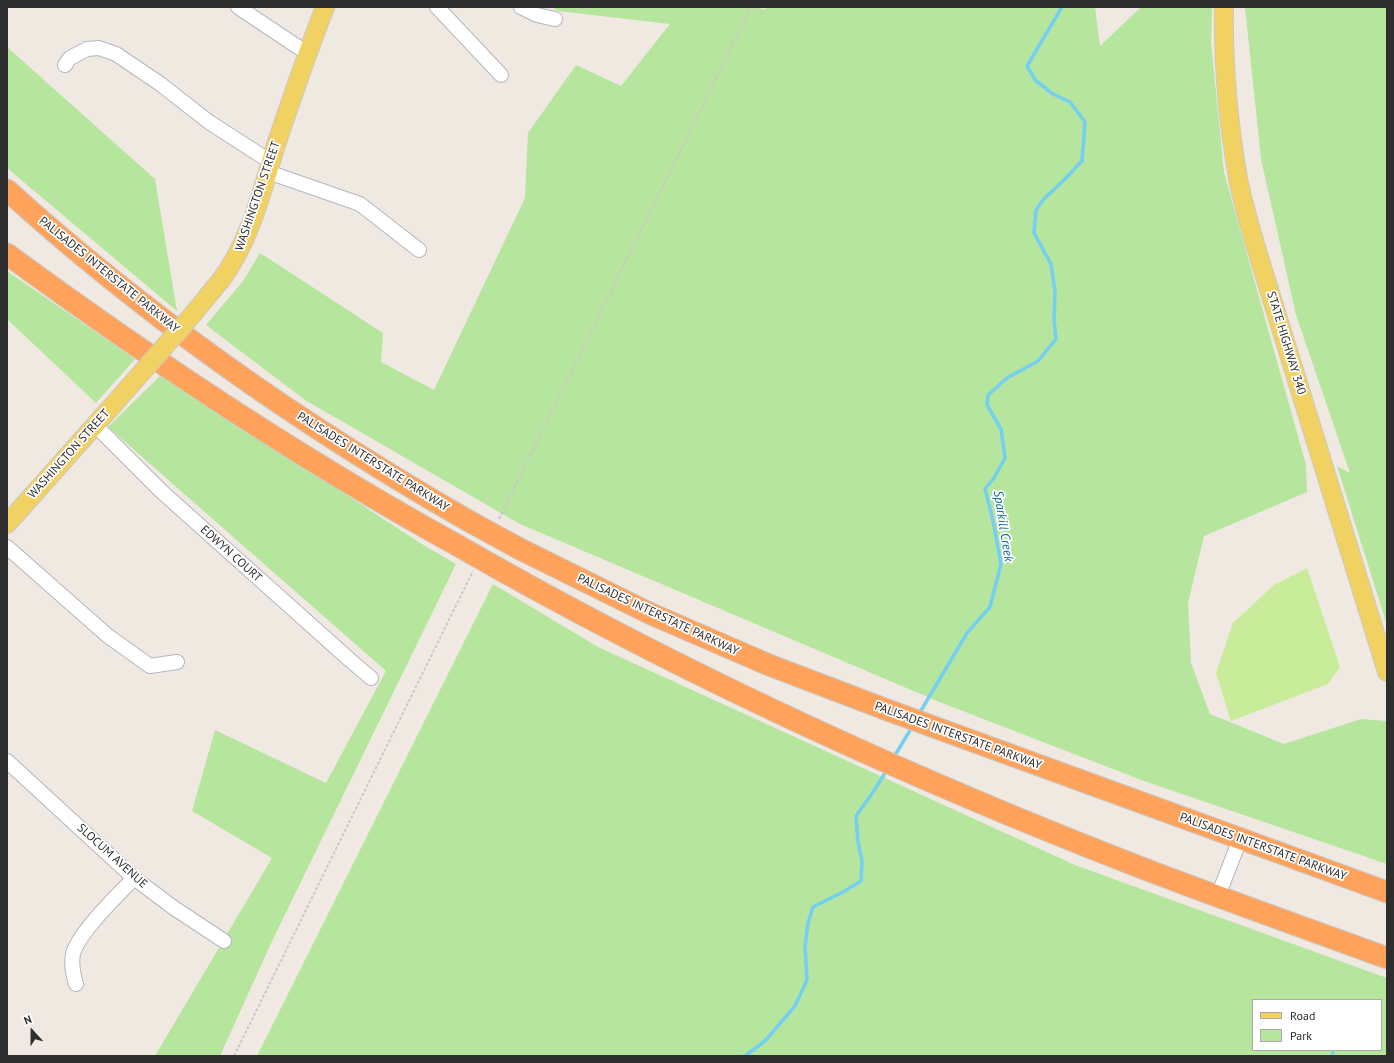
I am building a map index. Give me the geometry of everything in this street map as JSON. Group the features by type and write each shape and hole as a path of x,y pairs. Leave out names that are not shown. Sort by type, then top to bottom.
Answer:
{"highway":[{"name":"PALISADES INTERSTATE PARKWAY","path":"7,190 31,212 133,296 238,375 346,447 467,520 520,549 649,613 769,665 877,706 1387,892"},
{"path":"7,254 107,326 222,403 324,468 455,544 579,613 664,656 861,750 1029,822 1144,868 1387,958"}],"main road":[{"name":"WASHINGTON STREET","path":"7,524 178,332 221,280 235,260 243,245 251,223 307,53 325,7"},
{"name":"STATE HIGHWAY 340","path":"1224,7 1223,46 1228,117 1238,180 1255,244 1382,640 1387,672"}],"street":[{"path":"238,7 307,53"},
{"path":"437,7 501,75"},
{"path":"521,7 537,15 555,19"},
{"path":"65,65 70,58 87,48 100,48 116,54 159,83 270,167 360,204 419,250"},
{"path":"7,194 31,212"},
{"name":"EDWYN COURT","path":"94,426 209,535 351,662 372,678"},
{"path":"7,547 108,636 150,666 177,662"},
{"name":"SLOCUM AVENUE","path":"7,760 134,878 174,908 224,941"},
{"path":"1218,896 1240,839"},
{"path":"76,984 72,968 73,953 81,937 134,878"}],"green space":[{"path":"551,7 757,7 765,10 766,7 1095,7 1100,46 1141,7 1212,7 1211,42 1224,172 1306,465 1307,492 1204,536 1188,603 1191,663 1210,714 1284,744 1361,719 1386,721 1387,864 1144,781 942,703 520,524 305,400 206,325 243,281 260,253 383,333 381,362 434,390 525,198 528,133 576,65 621,86 670,24 558,11"},
{"path":"1245,7 1387,7 1386,622 1337,466 1350,473 1296,315 1261,159"},
{"path":"7,47 155,179 177,311 7,168"},
{"path":"7,271 135,359 96,403 7,319"},
{"path":"162,374 420,543 456,564 273,939 220,1056 155,1056 272,858 192,811 215,730 326,783 386,671 108,427"},
{"path":"1307,568 1340,667 1328,684 1231,721 1216,673 1233,623 1274,585"},
{"path":"493,584 598,647 1075,865 1387,978 1387,1056 257,1056"}],"waterway":[{"name":"Sparkill Creek","path":"919,714 967,633 990,607 1001,564 992,516 985,489 994,478 1005,458 1001,429 987,405 988,395 1007,378 1038,361 1056,339 1054,320 1055,292 1051,264 1034,233 1036,210 1043,200 1082,161 1085,122 1070,102 1053,94 1036,81 1027,66 1062,7"},
{"name":"Sparkill Creek","path":"894,757 912,727"},
{"name":"Sparkill Creek","path":"745,1056 765,1041 795,1006 807,980 805,946 808,923 813,907 861,881 862,861 858,842 856,816 887,770"}]}
